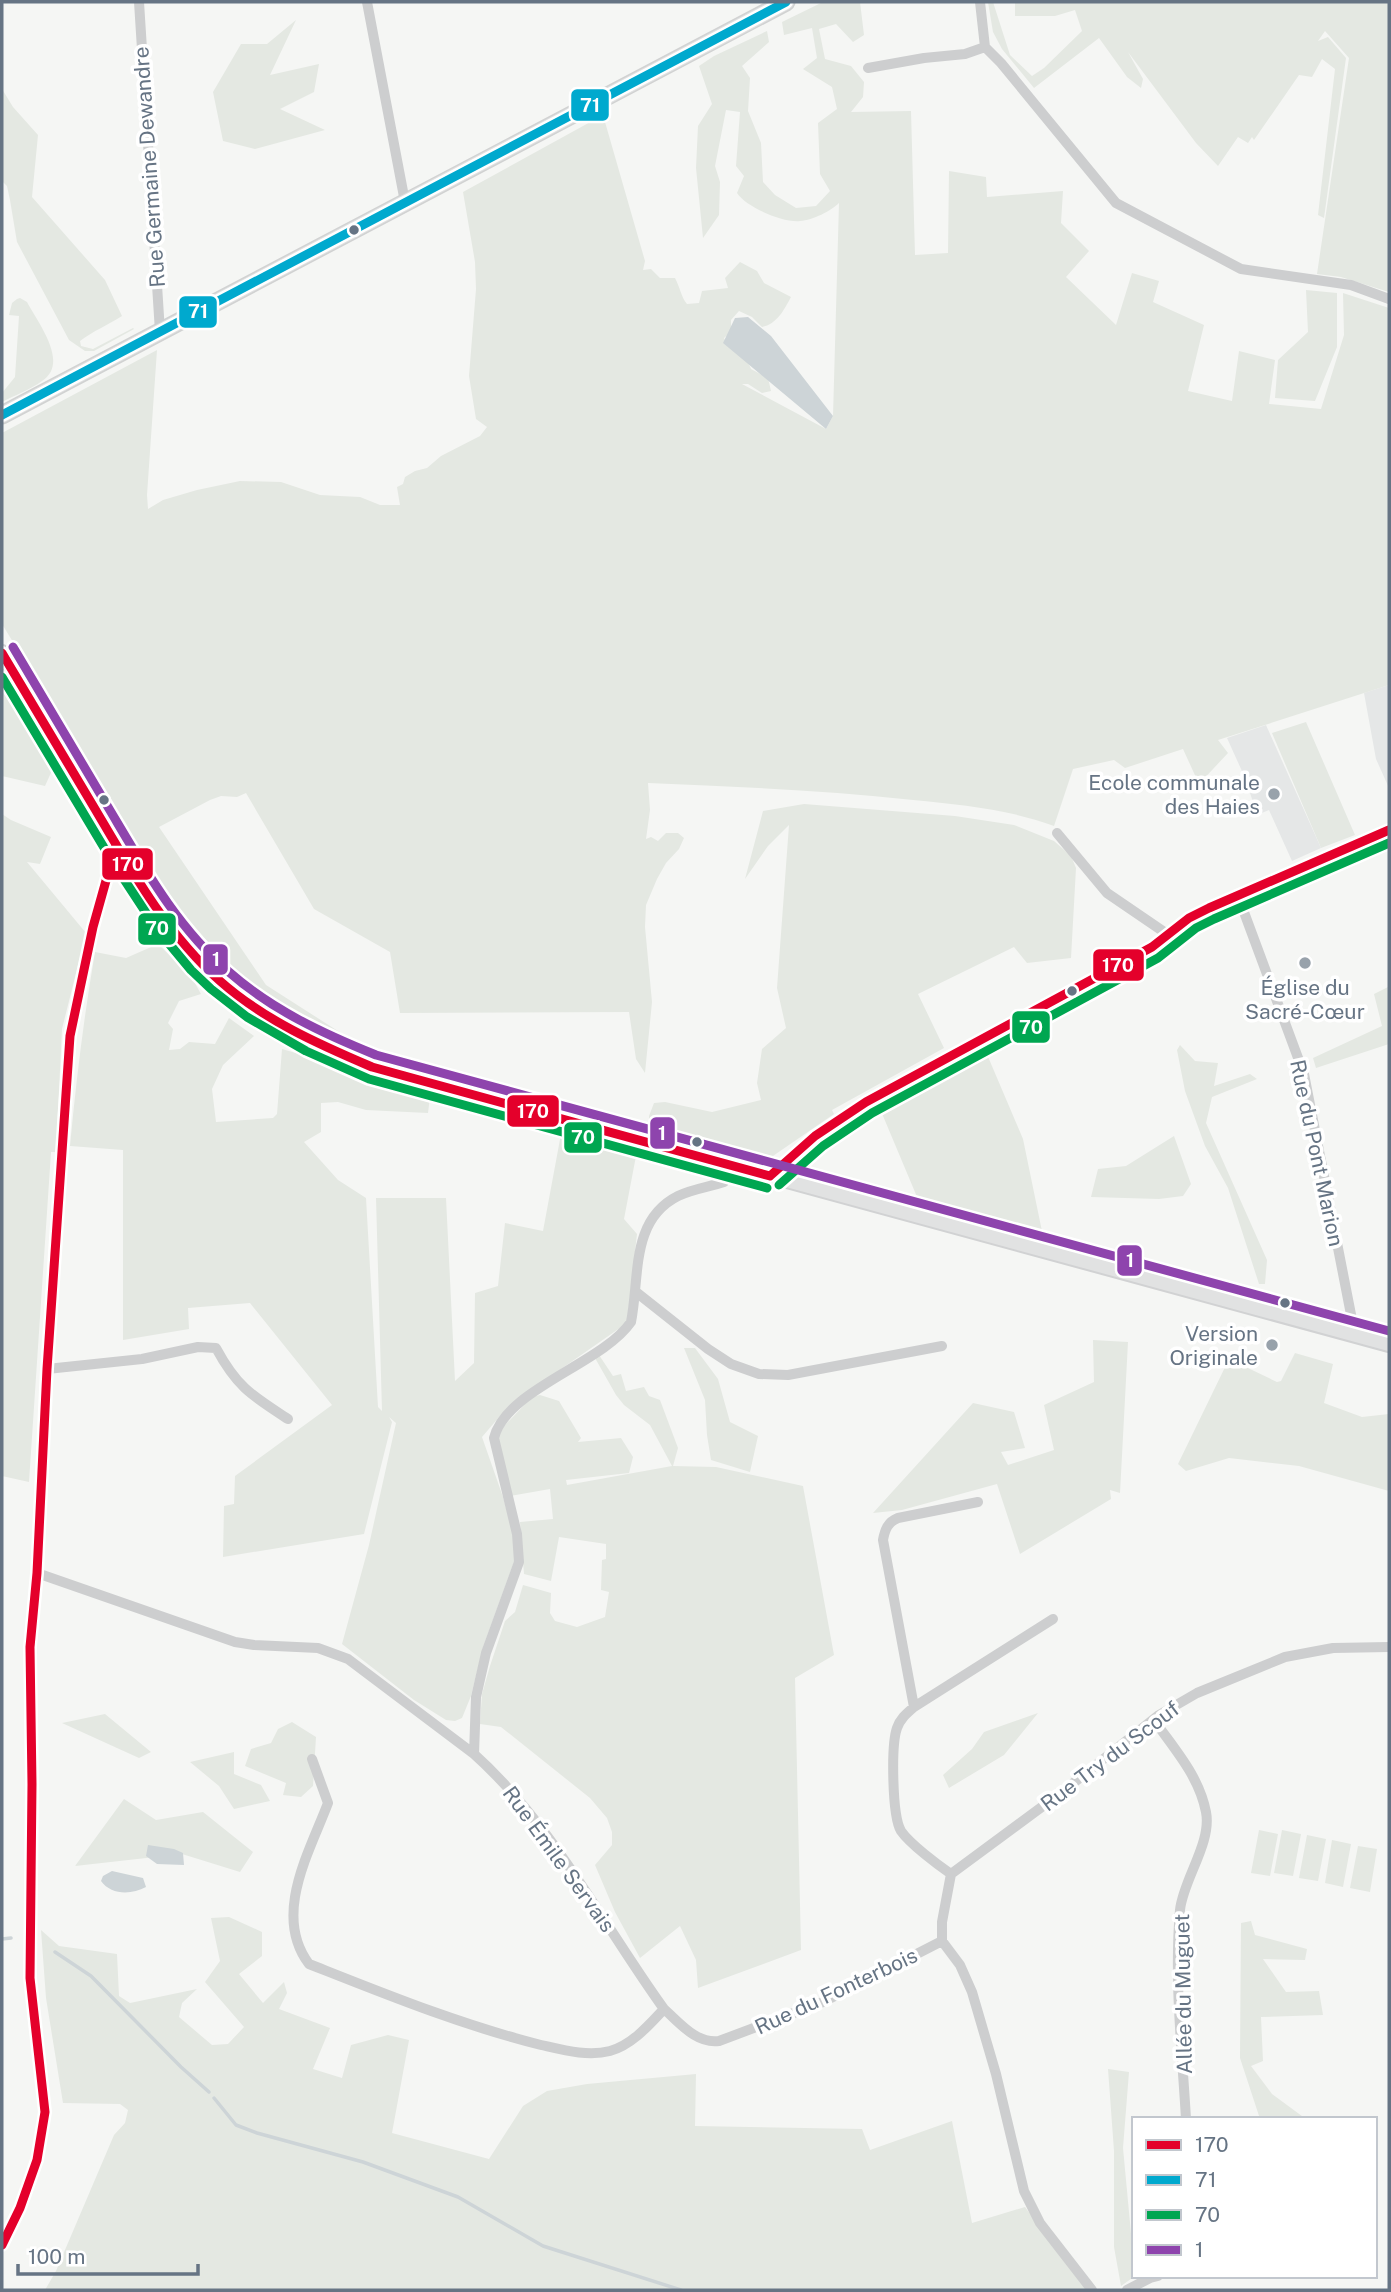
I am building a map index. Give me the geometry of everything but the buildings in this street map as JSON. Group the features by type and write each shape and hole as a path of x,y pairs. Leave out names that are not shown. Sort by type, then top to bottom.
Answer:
{"main road":[{"path":"2,415 786,2"},
{"path":"2,653 155,909 190,951 220,981 248,1003 324,1048 372,1068 1389,1344"}],"street":[{"name":"Rue Germaine Dewandre","path":"139,2 160,332"},
{"path":"366,2 405,202"},
{"path":"980,2 985,47 1116,203 1241,269 1351,285 1389,299"},
{"path":"869,68 965,54 985,47"},
{"path":"770,1176 789,1156 866,1102 1170,936 1189,918 1389,830"},
{"path":"1057,833 1107,893 1170,936"},
{"path":"2,2245 20,2208 37,2160 46,2112 30,1978 30,1647 37,1573 47,1369 70,1036 93,927 116,845"},
{"name":"Rue du Pont Marion","path":"1238,896 1304,1073 1355,1335"},
{"path":"474,1754 476,1697 486,1653 519,1562 517,1534 497,1457 494,1434 506,1416 531,1394 625,1331 631,1322 641,1239 648,1222 659,1209 679,1196 724,1182 731,1165"},
{"path":"636,1292 708,1349 731,1364 759,1374 788,1376 942,1346"},
{"path":"47,1369 142,1359 198,1348 216,1348 229,1372 242,1386 288,1419"},
{"path":"914,1707 883,1540 885,1532 888,1525 898,1518 978,1502"},
{"name":"Rue Émile Servais","path":"37,1573 235,1642 318,1648 335,1653 362,1667 474,1754 512,1790 593,1902 664,2008"},
{"path":"942,1941 942,1922 951,1874 901,1831 894,1812 894,1742 902,1717 1053,1619"},
{"name":"Rue Try du Scouf","path":"951,1874 1154,1720 1197,1693 1285,1657 1333,1648 1389,1647"},
{"name":"Allée du Muguet","path":"1154,1720 1199,1784 1207,1816 1204,1838 1180,1906 1178,1959 1186,2117"},
{"path":"312,1759 328,1803 298,1877 294,1897 295,1932 301,1953 309,1964 495,2033 582,2053 601,2053 617,2049 645,2028 664,2008"},
{"name":"Rue du Fonterbois","path":"664,2008 697,2037 711,2042 719,2041 823,2002 942,1941 960,1965 972,1992 996,2074 1024,2191 1040,2223 1092,2290"},
{"path":"1127,2290 1150,2278"}],"shaded area":[{"path":"823,2 860,2 864,35 853,42 836,24 819,29 825,59 851,66 864,82 863,97 851,112 911,111 915,255 948,253 949,171 986,177 987,197 1063,191 1061,223 1089,251 1066,277 1116,325 1132,273 1159,281 1153,302 1204,325 1188,391 1232,401 1239,351 1275,360 1269,404 1321,409 1344,335 1343,293 1389,308 1389,685 1218,740 1228,753 1199,784 1183,749 1125,768 1114,760 1073,769 1054,826 1002,812 931,802 814,791 648,783 650,810 646,839 651,837 658,841 666,833 678,833 684,838 679,849 666,863 646,905 645,927 652,1002 645,1073 636,1059 629,1012 400,1013 390,952 314,909 246,793 237,797 221,796 159,827 266,985 352,1040 246,987 166,893 2,624 2,433 157,350 148,509 163,500 240,481 281,482 320,495 360,497 380,505 400,505 397,487 403,484 405,477 427,468 441,456 480,436 487,427 476,419 469,376 476,289 475,262 463,192 603,115 645,261 643,270 651,269 660,278 675,278 687,304 699,303 702,291 728,288 725,278 740,262 757,271 764,283 791,297 776,320 762,327 752,317 739,311 731,320 731,332 724,338 730,347 746,360 751,369 768,378 771,391 762,393 748,384 742,384 826,429 833,416 839,203 816,217 793,221 748,204 737,193 744,176 736,166 740,112 726,110 715,166 720,182 719,215 703,238 696,168 698,126 712,104 699,66 767,31 769,42 742,66 750,78 748,111 761,143 763,182 775,195 796,208 816,206 830,191 820,174 818,123 837,109 832,87 803,69 817,58 812,28 784,35 782,22"},
{"path":"988,2 993,2 1010,55 1032,76 1082,31 1075,10 1055,16 1015,16 1015,2 1389,2 1389,292 1341,277 1317,274 1349,58 1325,31 1318,41 1328,37 1346,58 1324,218 1318,215 1335,69 1322,59 1312,77 1299,75 1254,140 1252,137 1248,143 1238,137 1218,166 1196,143 1128,52 1143,79 1141,88 1127,77 1099,38 1034,88 1002,49 993,32"},
{"path":"296,20 270,75 319,64 314,92 280,109 325,130 255,149 223,141 213,92 241,44 267,44"},
{"path":"2,89 13,107 38,135 32,197 105,280 122,316 80,341 81,346 93,349 134,329 94,351 85,351 69,340 17,242 7,186 2,181"},
{"path":"1306,290 1337,293 1337,347 1315,401 1275,398 1278,360 1308,332"},
{"path":"20,298 27,302 44,331 53,364 50,373 42,381 2,402 2,393 15,377 19,316 9,315 12,303"},
{"path":"748,317 771,336 833,416 826,429 723,343 735,318"},
{"path":"2,674 44,744 54,766 45,786 2,776"},
{"path":"1389,685 1389,788 1376,759 1364,693"},
{"path":"1306,722 1355,835 1321,848 1272,733"},
{"name":"Ecole communale des Haies","path":"1266,725 1321,848 1292,861 1269,810 1257,815 1246,780 1227,738"},
{"path":"804,804 955,816 1014,825 1054,841 1071,856 1076,868 1071,958 1027,963 1014,947 918,994 944,1048 832,1110 834,1114 760,1165 649,1130 649,1116 654,1103 665,1102 712,1112 761,1100 757,1083 762,1049 786,1028 777,988 789,825 768,846 745,879 763,811"},
{"path":"2,814 51,837 40,864 27,862 86,933 62,1029 56,1152 51,1152 29,1482 2,1476"},
{"path":"158,944 191,976 201,994 179,1001 168,1023 173,1029 169,1050 180,1049 189,1042 215,1044 229,1018 254,1036 223,1065 212,1089 216,1122 273,1118 277,1114 282,1049 377,1077 430,1097 428,1113 366,1110 338,1102 321,1103 321,1132 304,1142 338,1180 366,1198 378,1407 382,1411 376,1198 446,1198 455,1381 474,1363 475,1293 498,1286 505,1223 543,1231 561,1134 636,1156 624,1219 637,1234 627,1323 518,1399 482,1437 515,1541 515,1559 483,1647 471,1696 462,1718 455,1721 446,1720 414,1700 342,1644 369,1545 396,1423 389,1417 392,1422 364,1534 223,1557 224,1506 234,1504 235,1476 332,1405 250,1303 188,1308 189,1329 123,1340 123,1150 70,1146 95,952 126,958"},
{"path":"1388,987 1389,1044 1316,1068 1313,1058 1382,1026 1374,994"},
{"path":"1180,1045 1195,1061 1218,1063 1214,1086 1250,1074 1257,1079 1212,1097 1206,1123 1267,1260 1265,1284 1259,1284 1228,1188 1205,1146 1185,1091 1177,1050"},
{"path":"986,1052 1023,1139 1044,1241 982,1219 920,1204 878,1104"},
{"path":"1174,1136 1191,1184 1183,1196 1159,1199 1091,1197 1098,1169 1126,1166"},
{"path":"1093,1340 1128,1342 1120,1493 1110,1490 1111,1499 1020,1554 997,1484 902,1510 873,1513 973,1403 1014,1412 1025,1448 1001,1452 1008,1465 1054,1450 1044,1405 1094,1382"},
{"path":"684,1348 695,1348 718,1379 730,1422 758,1436 750,1472 711,1460 705,1400"},
{"path":"1295,1353 1333,1364 1324,1403 1362,1417 1389,1414 1389,1491 1299,1466 1229,1458 1186,1471 1178,1464 1229,1359 1277,1382 1281,1381"},
{"path":"599,1355 613,1376 621,1374 626,1391 644,1387 649,1396 660,1400 678,1448 673,1466 716,1467 803,1486 834,1655 795,1678 801,1950 698,1988 696,1960 680,1926 640,1958 615,1912 595,1865 612,1845 612,1832 607,1818 590,1798 501,1727 480,1724 482,1694 490,1666 505,1621 515,1612 523,1585 551,1593 550,1613 555,1621 577,1627 605,1617 609,1592 601,1590 602,1560 606,1559 606,1544 559,1537 551,1581 524,1574 520,1522 553,1519 550,1489 510,1496 498,1437 505,1425 532,1397 540,1395 559,1401 581,1438 578,1442 621,1438 633,1457 629,1473 566,1480 567,1485 672,1466 650,1425 624,1405 616,1395 595,1358"},
{"path":"1038,1713 1004,1755 949,1788 943,1775 972,1749 984,1732"},
{"path":"105,1714 151,1752 139,1758 62,1723"},
{"path":"292,1722 316,1737 313,1786 301,1797 283,1795 286,1783 245,1766 251,1749 271,1743 278,1729"},
{"path":"234,1752 234,1774 261,1785 270,1801 234,1809 219,1786 190,1762"},
{"path":"124,1799 156,1820 203,1812 253,1852 240,1872 182,1854 75,1866"},
{"path":"1259,1830 1278,1834 1270,1876 1251,1873"},
{"path":"1282,1830 1301,1834 1293,1876 1274,1873"},
{"path":"1307,1835 1326,1839 1318,1881 1299,1878"},
{"path":"1332,1840 1351,1844 1343,1887 1325,1883"},
{"path":"148,1845 183,1853 184,1865 157,1864 146,1856"},
{"path":"1358,1846 1377,1849 1370,1892 1350,1888"},
{"path":"112,1871 143,1878 146,1887 128,1892 110,1889 101,1881 103,1876"},
{"path":"229,1917 262,1932 262,1956 239,1974 263,2003 284,1982 287,1993 279,2009 330,2028 313,2069 342,2078 351,2045 388,2035 409,2040 392,2133 489,2159 523,2106 547,2091 587,2084 696,2074 695,2126 862,2129 870,2150 952,2121 972,2223 1025,2207 1088,2290 45,2290 56,2271 114,2135 125,2123 128,2110 120,2104 63,2103 46,1998 41,1930 59,1946 117,1954 119,1996 130,2003 197,1989 182,2003 179,2017 212,2045 228,2044 244,2027 205,1982 220,1961 211,1918"},
{"path":"1251,1921 1255,1935 1307,1949 1305,1960 1263,1959 1286,1992 1319,1991 1323,2015 1261,2017 1263,2061 1251,2066 1272,2094 1303,2117 1259,2117 1240,2058 1241,1923"},
{"path":"1108,2069 1129,2072 1123,2148 1132,2244 1132,2278 1121,2286 1114,2247 1114,2151"}],"waterway":[{"path":"2,1939 11,1938"},
{"path":"55,1952 91,1976 209,2092"},
{"path":"214,2098 236,2125 363,2162 458,2197 543,2246 681,2290"}],"transit line":[{"name":"71","path":"2,415 786,2"},
{"name":"1","path":"13,647 146,870 176,914 210,954 246,986 318,1030 376,1055 1389,1331"},
{"name":"170","path":"2,653 122,855 166,922 220,981 255,1008 312,1040 372,1067 770,1176"},
{"name":"70","path":"2,677 112,861 156,928 191,970 247,1017 306,1051 369,1079 767,1188"},
{"name":"170","path":"770,1176 815,1136 866,1102 1152,947 1189,918 1389,830"},
{"name":"70","path":"779,1185 823,1146 872,1113 1158,958 1196,928 1389,843"},
{"name":"170","path":"2,2245 20,2208 37,2160 45,2112 30,1978 30,1647 37,1573 47,1369 70,1036 93,927 116,845"}],"place":[{"name":"Ecole communale des Haies","path":"1274,794"},
{"name":"Église du Sacré-Cœur","path":"1305,963"},
{"name":"Version Originale","path":"1272,1345"}]}
